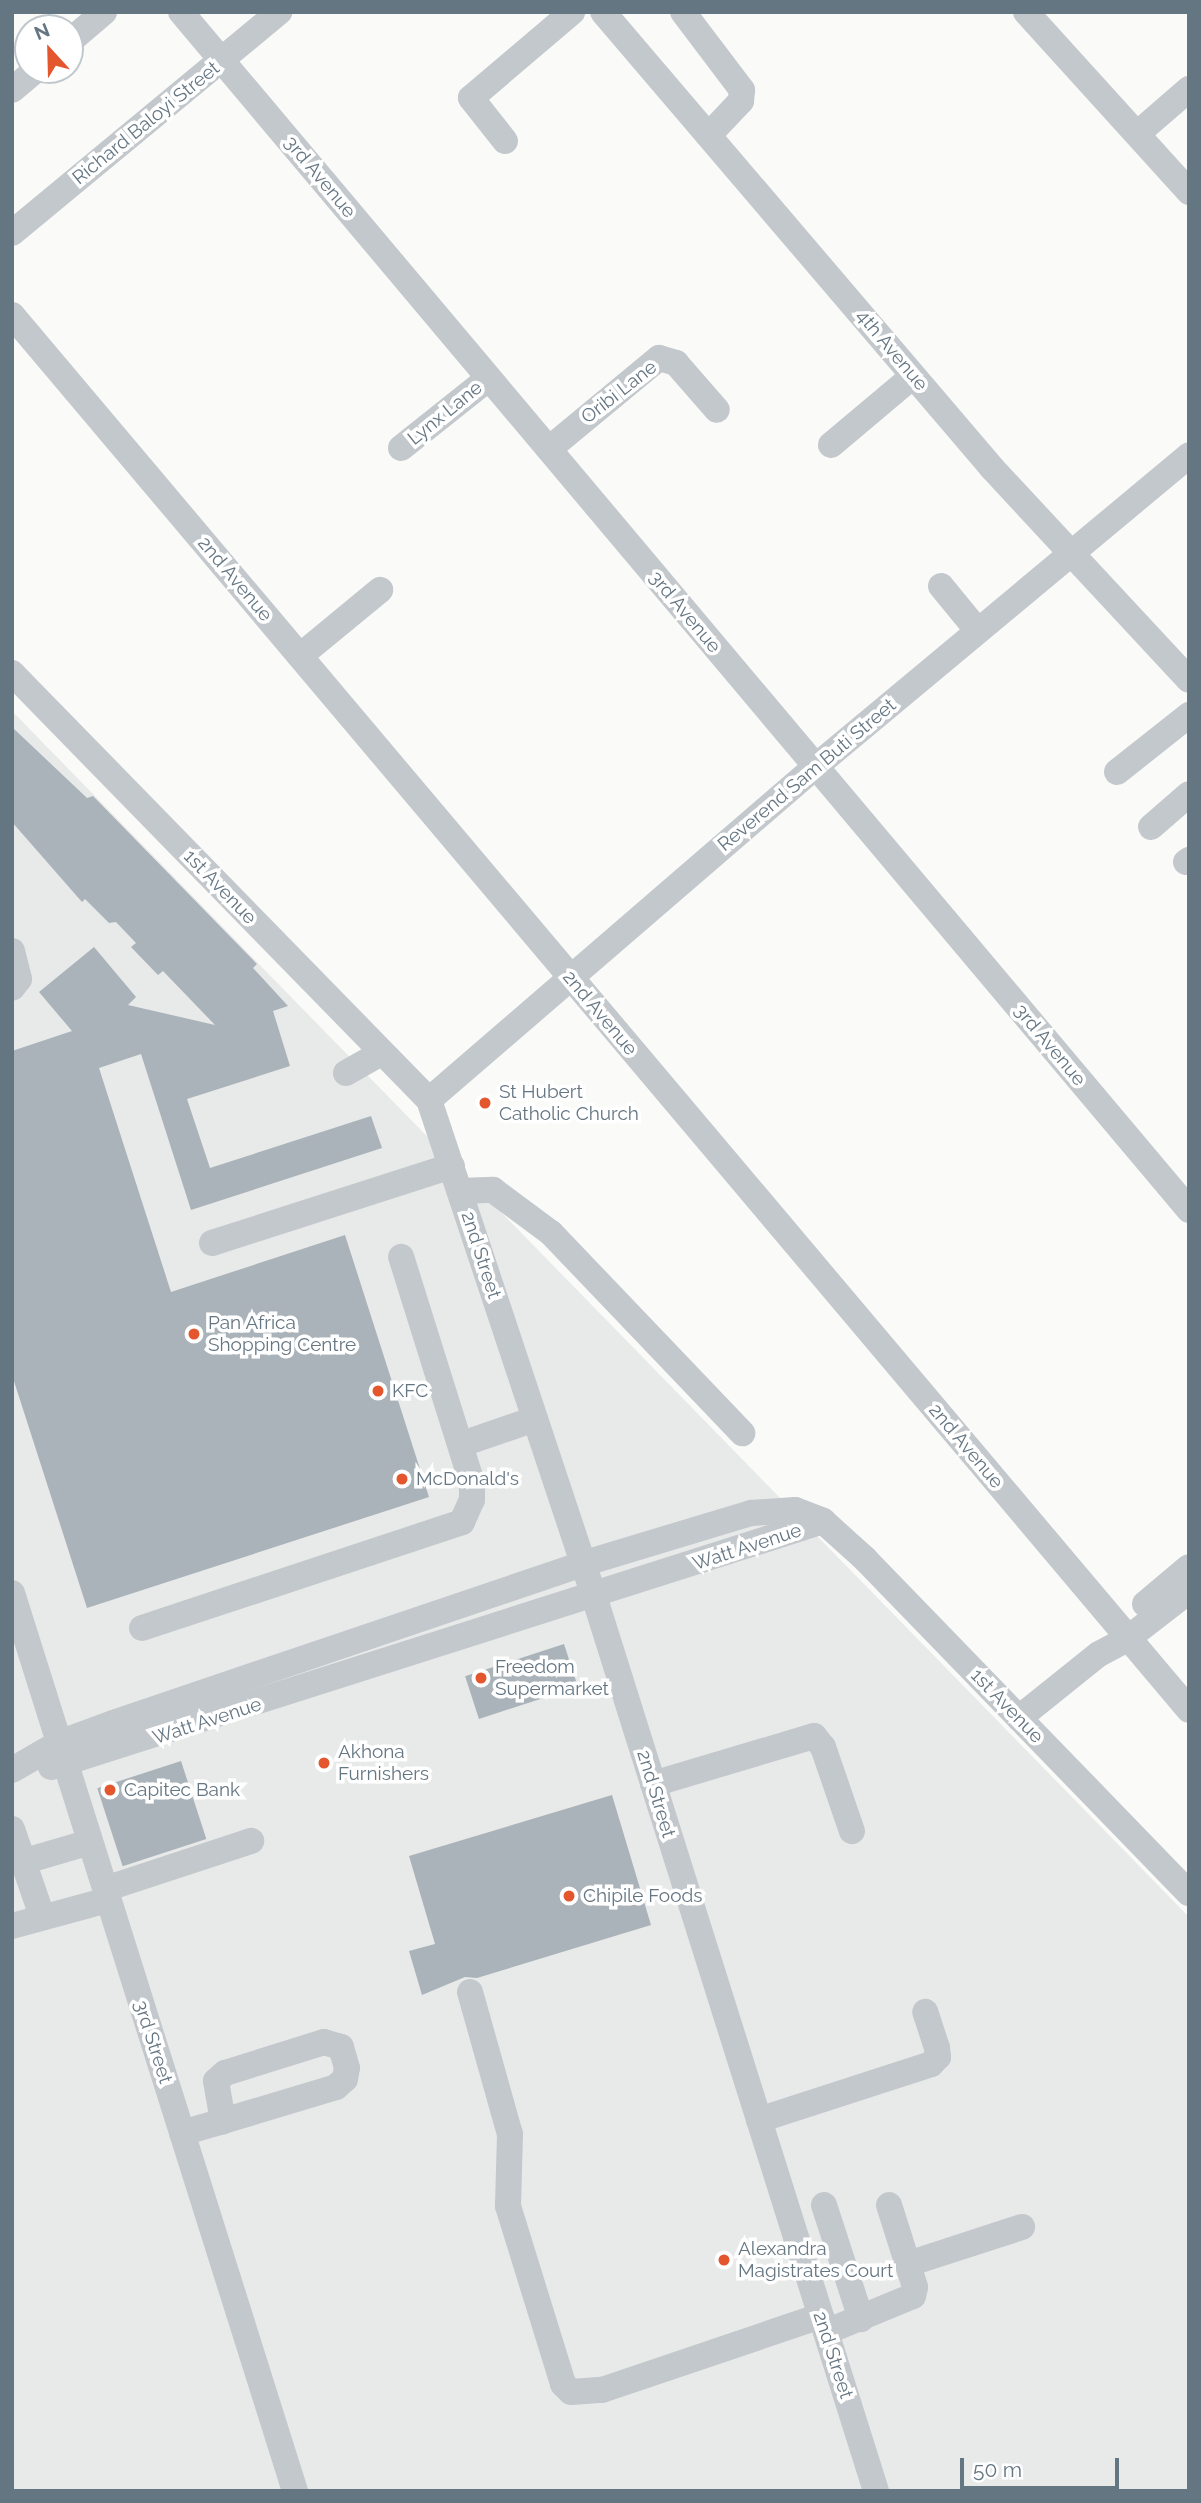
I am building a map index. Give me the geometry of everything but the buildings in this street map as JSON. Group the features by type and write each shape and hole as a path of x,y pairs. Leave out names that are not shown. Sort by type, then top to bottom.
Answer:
{"street":[{"path":"84,29 104,12"},
{"name":"3rd Avenue","path":"181,12 1189,1210"},
{"name":"Richard Baloyi Street","path":"12,233 279,12"},
{"path":"505,141 471,99 572,12"},
{"name":"4th Avenue","path":"603,12 1070,556 1189,680"},
{"path":"683,12 742,90 741,101 709,135"},
{"path":"1027,13 1189,192"},
{"path":"1137,134 1189,89"},
{"name":"2nd Avenue","path":"12,315 1189,1710"},
{"name":"Oribi Lane","path":"549,449 659,358 676,363 717,410"},
{"path":"831,445 914,376"},
{"name":"Lynx Lane","path":"401,448 489,378"},
{"name":"Reverend Sam Buti Street","path":"429,1100 815,767 1189,455"},
{"path":"941,586 977,630"},
{"path":"300,656 380,590"},
{"name":"1st Avenue","path":"12,673 429,1100"},
{"path":"1117,772 1189,715"},
{"path":"1151,827 1189,794"},
{"path":"12,951 19,979 12,988"},
{"path":"346,1073 381,1053"},
{"name":"2nd Street","path":"429,1100 594,1597 876,2491"},
{"path":"212,1243 452,1166"},
{"path":"460,1191 493,1190 551,1233 742,1433"},
{"path":"142,1628 462,1522 472,1500 472,1483 462,1444 401,1257"},
{"path":"462,1444 535,1419"},
{"name":"Watt Avenue","path":"63,1754 582,1564 751,1513 795,1510 822,1521"},
{"name":"1st Avenue","path":"822,1521 1189,1893"},
{"name":"Watt Avenue","path":"12,1770 594,1597 822,1521"},
{"path":"1019,1718 1123,1633 1189,1567"},
{"path":"1123,1633 1189,1591"},
{"name":"3rd Street","path":"12,1594 295,2491"},
{"path":"653,1784 814,1736 823,1747 852,1830"},
{"path":"12,1829 42,1916"},
{"path":"12,1926 251,1841"},
{"path":"22,1861 90,1842"},
{"path":"470,1992 508,2123 508,2206 563,2384 571,2392 602,2390 823,2324 861,2319 912,2296 915,2287 889,2205"},
{"path":"759,2120 931,2064 938,2057 937,2048 925,2012"},
{"path":"182,2133 223,2121 336,2087 345,2079 347,2068 341,2047 324,2042 225,2073 216,2081 223,2121"},
{"path":"824,2205 861,2319"},
{"path":"908,2264 1022,2227"}],"shaded area":[{"path":"12,711 1189,1917 1189,2491 12,2491"}],"place":[{"name":"St Hubert Catholic Church","path":"485,1103"},
{"name":"Pan Africa Shopping Centre","path":"194,1334"},
{"name":"KFC","path":"378,1391"},
{"name":"McDonald's","path":"402,1479"},
{"name":"Freedom Supermarket","path":"481,1678"},
{"name":"Akhona Furnishers","path":"324,1763"},
{"name":"Capitec Bank","path":"110,1790"},
{"name":"Chipile Foods","path":"569,1896"},
{"name":"Alexandra Magistrates Court","path":"724,2260"}]}
